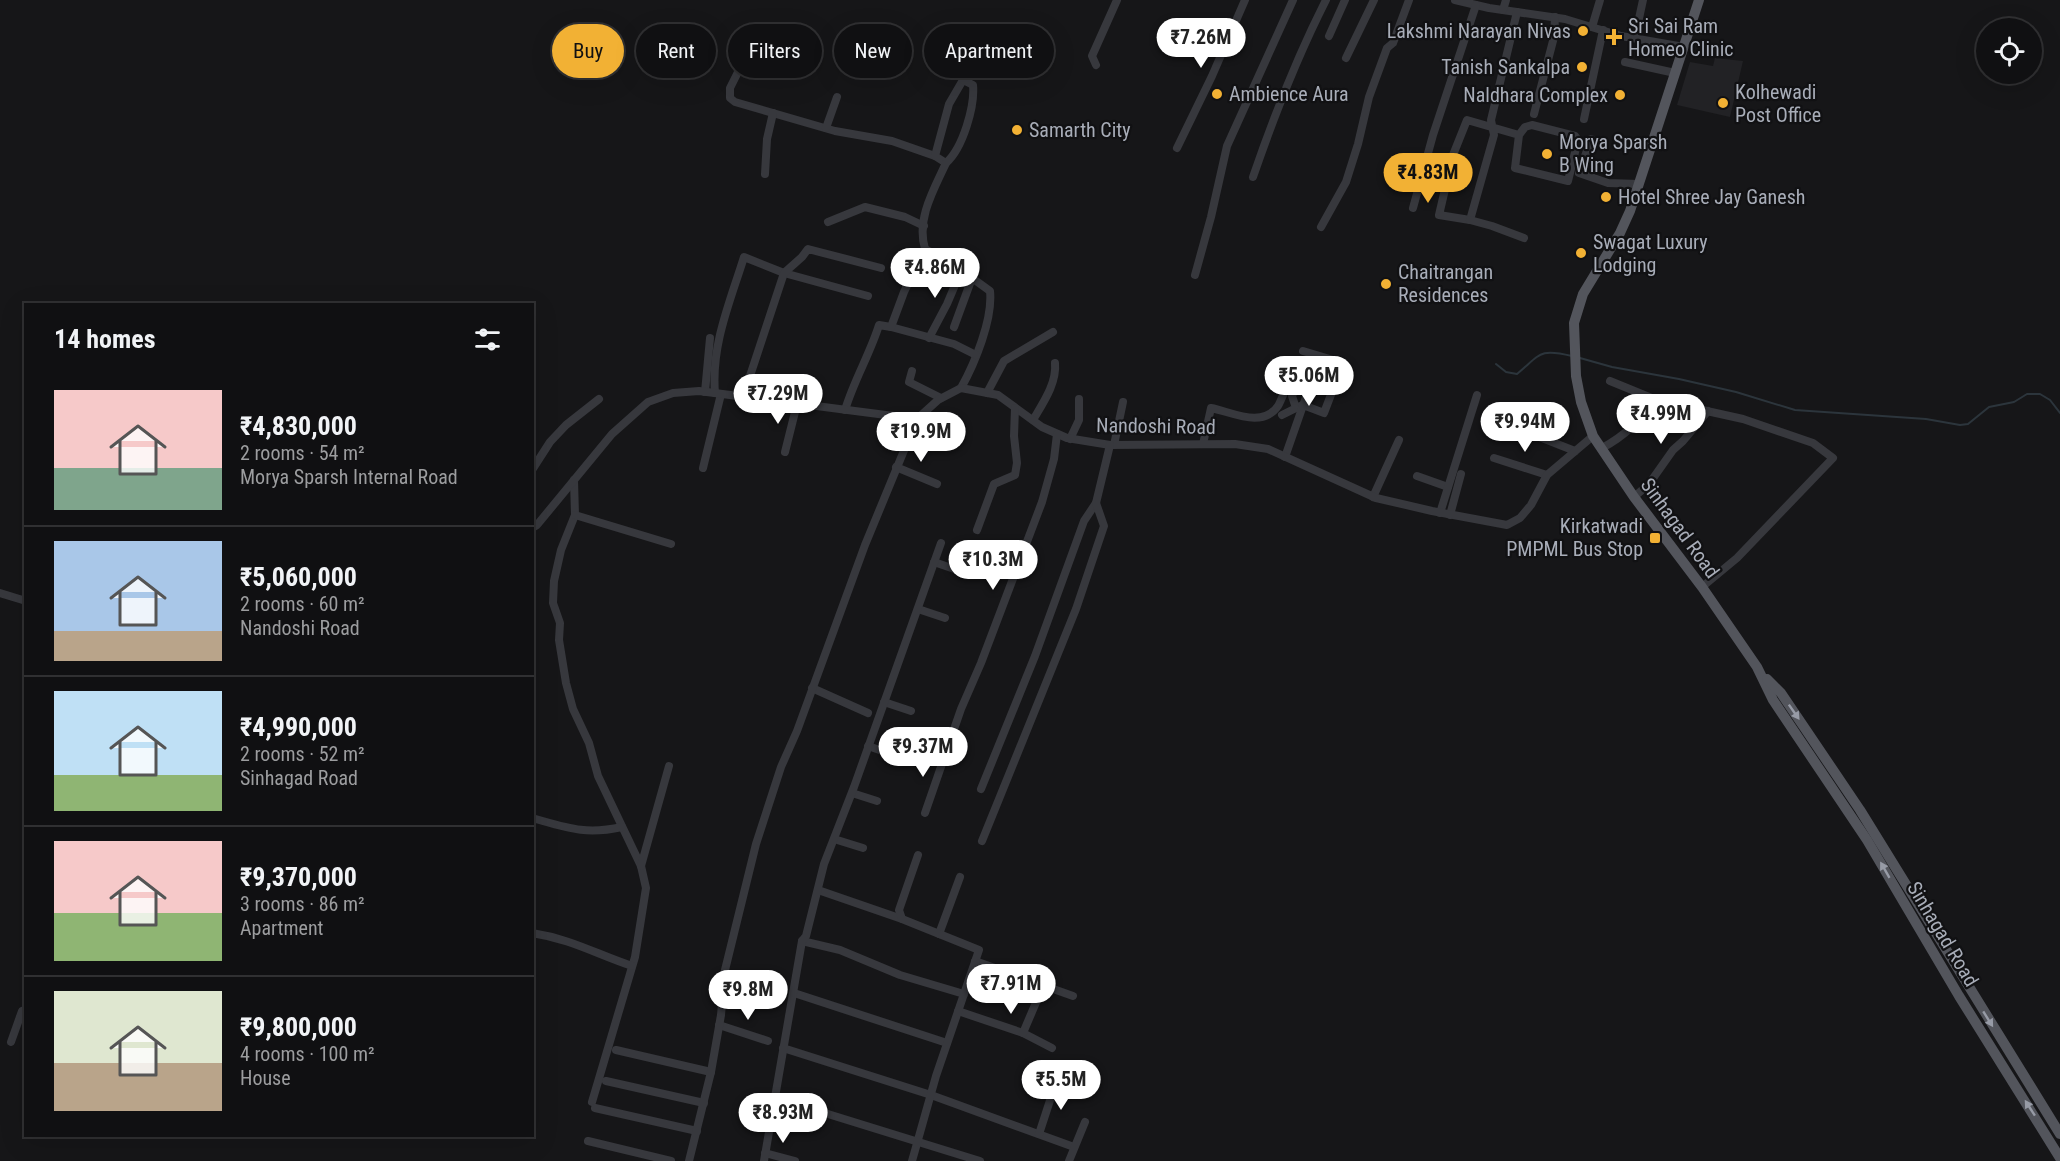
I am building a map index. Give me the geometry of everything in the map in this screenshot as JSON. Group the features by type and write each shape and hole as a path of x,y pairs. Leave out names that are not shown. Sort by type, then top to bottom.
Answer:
{"main road":[{"name":"Sinhagad Road","path":"1699,0 1639,184 1620,233 1583,294 1574,323 1576,376 1581,402 1593,436 1634,497 1702,587 1757,667 1781,693 1849,794 2060,1134"},
{"name":"Sinhagad Road","path":"1757,667 1773,700 1867,840 1959,996 2060,1158"}],"street":[{"path":"1096,65 1092,56 1117,0"},
{"path":"1177,148 1245,0"},
{"path":"1195,275 1227,147 1293,0"},
{"path":"1253,177 1307,37 1326,0"},
{"path":"1329,36 1345,0"},
{"path":"1346,58 1374,0"},
{"path":"1321,227 1346,182 1358,144 1368,97 1387,48 1393,43 1410,0"},
{"path":"1455,0 1503,10 1555,17 1621,36 1684,47"},
{"path":"1503,10 1506,0"},
{"path":"1592,27 1600,0"},
{"path":"1635,37 1643,0"},
{"path":"1413,208 1433,135 1476,5"},
{"path":"1470,220 1494,135 1491,120 1518,12"},
{"path":"1534,114 1554,37 1555,17"},
{"path":"1584,119 1603,30"},
{"path":"1625,62 1675,73"},
{"path":"891,327 904,292 925,249 922,237 928,201 962,138 974,98 973,85 965,76 950,104 934,156"},
{"path":"735,78 730,88 730,98 741,104 826,128 892,141 934,156 945,166"},
{"path":"826,128 837,98"},
{"path":"765,174 767,139 773,113"},
{"path":"1519,135 1467,120 1453,155 1439,215 1470,220 1524,237"},
{"path":"1532,125 1575,136 1578,140 1568,181 1515,168 1519,135 1525,127 1532,125"},
{"path":"1592,139 1579,173 1608,183 1639,184"},
{"path":"828,222 865,207 905,217 924,226"},
{"path":"743,397 784,273 808,249 881,268"},
{"path":"689,1161 711,1072 725,970 756,844 781,767 865,545 917,419 941,399 961,388 976,355 991,304 990,291 925,249"},
{"path":"703,468 718,394 713,371 717,342 744,256 784,273 868,297"},
{"path":"928,338 947,304 961,271"},
{"path":"954,327 972,278"},
{"path":"845,410 879,325 954,344 976,355"},
{"path":"987,393 1004,361 1053,332"},
{"path":"705,392 710,338"},
{"path":"1298,397 1324,412 1343,363 1304,351"},
{"path":"1034,420 1050,391 1056,371 1055,363"},
{"path":"912,372 909,382 941,399"},
{"path":"1285,457 1302,374"},
{"path":"1610,381 1659,400 1743,419 1813,443 1833,458 1737,558 1702,587"},
{"name":"Nandoshi Road","path":"961,388 998,395 1034,420 1070,439 1112,445 1235,444 1268,449 1372,497 1440,513 1507,525 1520,518 1531,505 1547,475 1593,436"},
{"path":"534,527 612,434 648,402 673,393 705,392 917,419"},
{"path":"1440,513 1477,395"},
{"path":"1282,415 1298,397"},
{"path":"1203,444 1211,408 1252,419 1261,417 1298,397"},
{"path":"534,467 550,442 599,399"},
{"path":"1070,439 1079,420 1079,399"},
{"path":"1602,448 1637,424 1659,400"},
{"path":"981,789 1045,629 1084,521 1096,503 1123,402"},
{"path":"785,452 797,404"},
{"path":"977,530 994,484 1015,475 1017,453 1014,436 1015,408"},
{"path":"1634,497 1649,484 1673,450 1708,411"},
{"path":"1491,418 1575,452"},
{"path":"925,813 961,709 981,663 1042,502 1054,459 1058,434"},
{"path":"1372,497 1399,440"},
{"path":"1494,458 1547,475"},
{"path":"896,467 937,484"},
{"path":"1450,515 1461,474"},
{"path":"1417,476 1448,488"},
{"path":"574,480 575,515 561,550 554,581 553,603 560,623 566,682 573,709 589,743 598,776 641,866 646,888 632,966 594,1105 697,1131"},
{"path":"982,841 1076,609 1104,526 1096,503"},
{"path":"575,515 671,544"},
{"path":"795,1161 764,1157 802,942 806,936 834,839 941,543"},
{"path":"934,562 963,572"},
{"path":"0,593 24,600"},
{"path":"918,609 945,618"},
{"path":"812,688 868,713"},
{"path":"884,702 911,711"},
{"path":"868,746 894,755"},
{"path":"641,866 669,766"},
{"path":"852,793 877,801"},
{"path":"534,819 587,832 600,832 622,827"},
{"path":"834,839 863,848"},
{"path":"902,919 899,910 918,855"},
{"path":"939,934 960,877"},
{"path":"818,890 902,919 979,950 930,1095 912,1161"},
{"path":"534,933 580,944 606,957 632,966"},
{"path":"802,942 840,951 900,975 964,994"},
{"path":"975,961 1073,996"},
{"path":"1023,1034 1043,986"},
{"path":"794,993 947,1043"},
{"path":"11,1042 24,1010"},
{"path":"958,1011 1023,1034 1052,1048"},
{"path":"719,1024 768,1041"},
{"path":"783,1048 930,1095 1074,1147"},
{"path":"616,1050 711,1072"},
{"path":"1039,1134 1058,1079"},
{"path":"606,1081 704,1103"},
{"path":"775,1100 980,1161"},
{"path":"1069,1161 1085,1122"},
{"path":"588,1141 671,1161"}],"shaded area":[{"path":"1715,58 1743,61 1730,117 1677,105 1690,62 1713,66"}],"waterway":[{"path":"1496,364 1506,372 1517,374 1541,354 1572,356"},
{"path":"1580,358 1612,367 1736,392 1795,410 1926,419 1960,425 1968,424 1989,407 2014,402 2027,394 2040,394 2050,400 2060,413"}],"place":[{"name":"Lakshmi Narayan Nivas","path":"1583,31"},
{"name":"Sri Sai Ram Homeo Clinic","path":"1614,37"},
{"name":"Tanish Sankalpa","path":"1582,67"},
{"name":"Ambience Aura","path":"1217,94"},
{"name":"Naldhara Complex","path":"1620,95"},
{"name":"Kolhewadi Post Office","path":"1723,103"},
{"name":"Samarth City","path":"1017,130"},
{"name":"Morya Sparsh B Wing","path":"1547,154"},
{"name":"Hotel Shree Jay Ganesh","path":"1606,197"},
{"name":"Swagat Luxury Lodging","path":"1581,253"},
{"name":"Chaitrangan Residences","path":"1386,284"},
{"name":"Kirkatwadi PMPML Bus Stop","path":"1655,538"}]}
